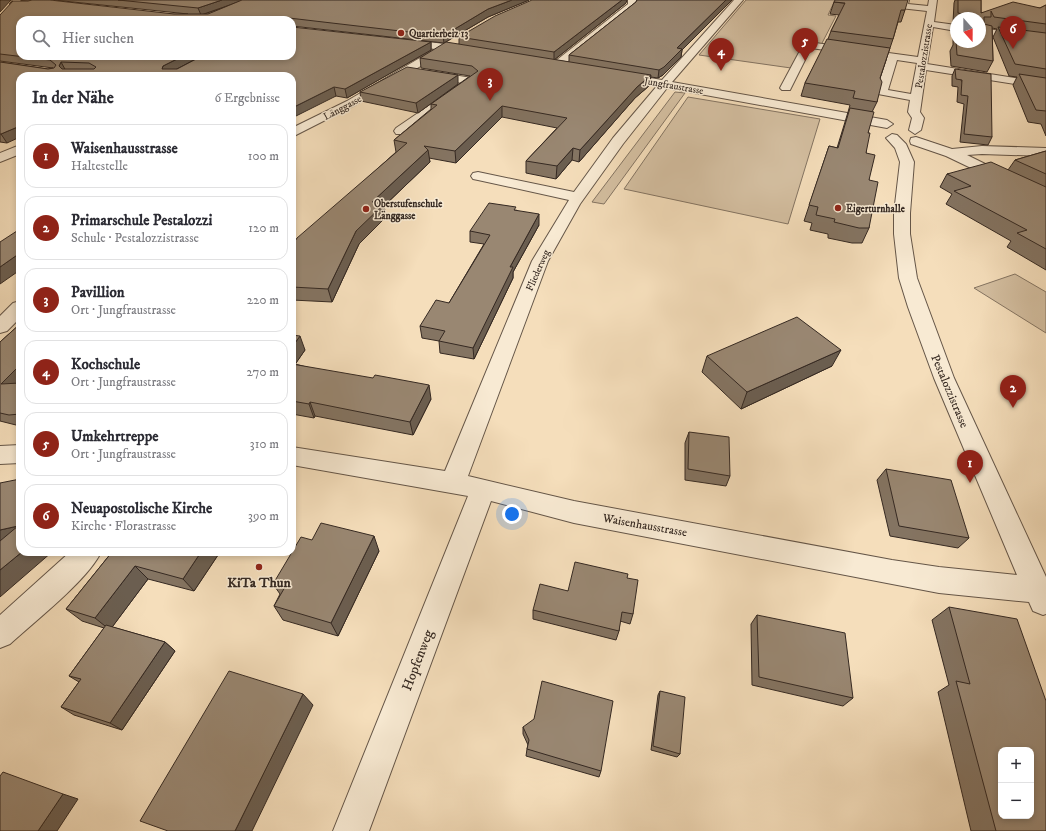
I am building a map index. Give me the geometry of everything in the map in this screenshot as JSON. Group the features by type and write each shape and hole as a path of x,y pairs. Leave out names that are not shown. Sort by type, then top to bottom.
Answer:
{"main road":[{"path":"14,4 47,2"}],"street":[{"path":"572,68 553,64 633,4 632,0"},
{"name":"Fliederweg","path":"453,482 540,261 577,196 618,141 666,83 739,0"},
{"path":"905,0 903,6 932,5"},
{"name":"Pestalozzistrasse","path":"896,124 916,98 932,5"},
{"path":"928,24 950,27"},
{"path":"986,32 1046,40"},
{"name":"Länggasse","path":"296,131 351,103 459,39"},
{"path":"392,41 483,53"},
{"path":"786,88 808,45 893,57 923,64 1046,86"},
{"path":"893,57 882,92 916,98"},
{"path":"400,131 472,81 407,70"},
{"name":"Jungfraustrasse","path":"611,74 666,83 841,117 896,124 916,137 1046,200"},
{"name":"Pestalozzistrasse","path":"896,124 918,118 915,154 917,160 902,213 904,255 908,278 921,320 944,378 1044,594"},
{"path":"896,124 901,147 917,160 965,160"},
{"path":"951,154 982,150 1046,152"},
{"path":"0,158 16,151"},
{"path":"478,176 577,196"},
{"path":"0,327 16,311"},
{"path":"0,455 16,454"},
{"name":"Waisenhausstrasse","path":"296,457 453,482 574,512 892,572 1044,594"},
{"name":"Hopfenweg","path":"351,831 483,489"},
{"path":"0,634 65,576 84,556"}],"shaded area":[{"path":"746,0 835,0 828,15 836,16 821,45 805,43 791,68 699,55"},
{"path":"675,92 685,93 604,204 592,202"},
{"path":"688,97 820,119 788,224 624,189"},
{"path":"1015,274 1046,292 1046,333 974,288"}],"building":[{"path":"50,0 174,14 208,14 242,0 512,0 488,9 443,36 296,19 296,16 16,16 16,56 0,54 0,15 13,1"},
{"path":"118,0 222,0 198,8"},
{"path":"532,0 622,0 554,52 459,37 495,16"},
{"path":"637,0 726,0 677,48 682,49 659,70 569,55"},
{"path":"835,0 908,0 905,10 901,10 893,39 831,31 845,3 834,2"},
{"path":"958,0 981,0 981,12 958,12"},
{"path":"1013,2 1040,8 1046,5 1046,24 994,17 991,11 991,17 986,17 986,12 984,12"},
{"path":"986,24 992,26 993,61 957,55 956,48 986,48"},
{"path":"296,27 431,42 345,89 334,87 296,106 296,72 16,72 16,128 0,134 0,62 48,69 54,68 56,65 50,60 175,60 163,66 162,69 177,69 194,60 296,60","holes":["61,62 89,63 96,67 94,69 62,69 59,66"]},
{"path":"998,27 1046,33 1046,69 1015,64"},
{"path":"827,39 890,48 880,78 882,82 877,102 853,98 855,91 805,83"},
{"path":"446,42 651,75 637,87 580,150 573,148 557,166 526,161 567,118 502,106 455,151 424,146 428,150 372,202 383,205 356,231 328,289 296,287 297,238 407,143 394,140 437,105 431,104 478,71 472,66 420,58"},
{"path":"407,67 458,75 416,103 360,92"},
{"path":"955,69 991,74 992,137 964,134 968,96 961,95 962,80 956,79"},
{"path":"1019,74 1046,78 1046,111 1036,110"},
{"path":"850,108 874,112 868,133 870,133 866,153 875,155 869,180 878,182 869,228 859,228 834,222 835,219 816,215 818,207 809,205 829,146 838,148"},
{"path":"1046,151 1046,174 1015,160"},
{"path":"991,162 1046,187 1046,249 1017,233 1027,230 954,191 971,186 947,174"},
{"path":"489,203 516,207 514,210 539,214 510,267 513,267 473,348 439,341 445,331 420,326 436,300 449,303 490,235 470,231"},
{"path":"16,232 16,256 0,267 0,242"},
{"path":"797,317 841,350 747,392 707,356"},
{"path":"16,328 16,369 1,384 16,383 16,414 9,415 0,413 0,342"},
{"path":"296,336 300,336 296,342"},
{"path":"296,365 373,378 375,375 429,385 410,422 310,402 309,404 296,402"},
{"path":"689,432 729,437 730,476 688,469"},
{"path":"886,469 951,480 969,538 899,526"},
{"path":"16,480 16,526 0,530 0,483"},
{"path":"321,523 374,536 331,623 274,606 285,587 273,584 290,556 296,556 296,545 301,537 312,540"},
{"path":"16,528 17,556 0,570 0,541"},
{"path":"109,556 198,556 183,579 135,566 95,618 66,609"},
{"path":"575,562 628,574 627,578 638,580 633,614 622,612 619,631 533,610 540,584 568,591"},
{"path":"949,607 1017,619 1046,701 1046,831 996,831 956,681 970,684"},
{"path":"757,615 845,633 853,698 759,677"},
{"path":"106,625 165,642 110,723 61,707 81,679 69,676"},
{"path":"229,671 303,694 235,831 168,831 140,821"},
{"path":"542,681 613,701 601,771 527,749 529,740 523,727 534,719"},
{"path":"660,691 685,697 680,754 653,746"},
{"path":"3,772 63,794 38,831 0,831 0,776"}],"place":[{"name":"Quartierbeiz 13","path":"401,33"},
{"name":"Neuapostolische Kirche","path":"1013,49"},
{"name":"Umkehrtreppe","path":"805,61"},
{"name":"Kochschule","path":"721,71"},
{"name":"Pavillion","path":"490,101"},
{"name":"Eigerturnhalle","path":"838,208"},
{"name":"Oberstufenschule Länggasse","path":"366,209"},
{"name":"Primarschule Pestalozzi","path":"1013,408"},
{"name":"Waisenhausstrasse","path":"970,483"},
{"name":"KiTa Thun","path":"259,567"}]}
